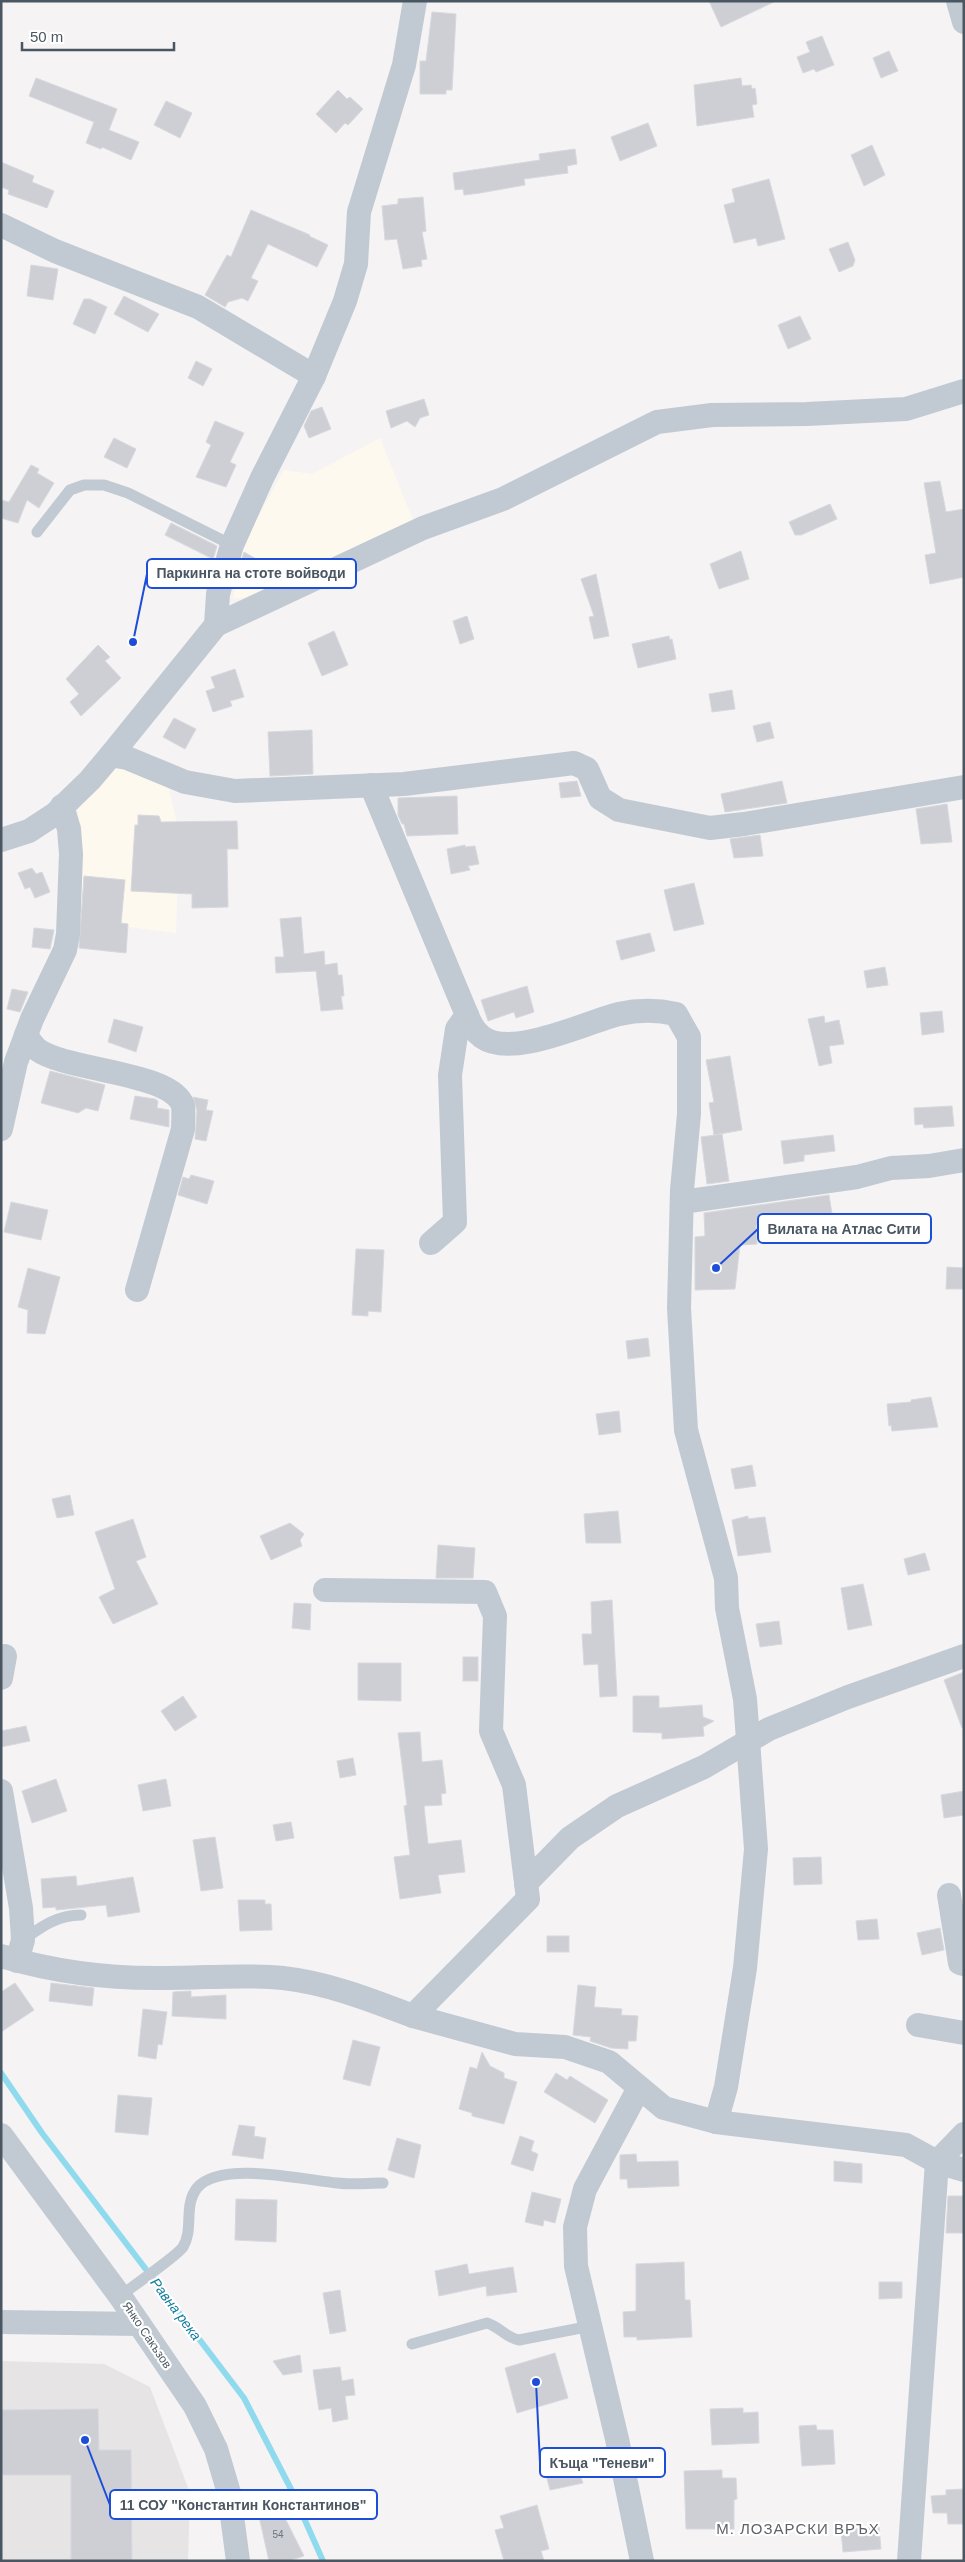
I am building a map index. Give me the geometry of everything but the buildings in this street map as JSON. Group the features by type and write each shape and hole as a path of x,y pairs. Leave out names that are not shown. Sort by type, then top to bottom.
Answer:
{"street":[{"path":"216,625 218,594 232,545 262,478 314,376 345,301 356,264 359,212 404,65 415,1"},
{"path":"958,1 964,22"},
{"path":"1,225 55,251 198,307 314,376"},
{"path":"1,840 29,831 55,814 90,780 216,625 423,528 503,499 657,422 712,415 807,414 906,409 964,392"},
{"path":"111,755 127,758 185,782 235,791 404,784 574,763 587,769 600,798 619,810 710,828 964,787"},
{"path":"371,785 472,1027 482,1038 508,1043 564,1034 620,1014 660,1010 676,1014 689,1038 689,1114 682,1202 679,1308 686,1430 726,1578 727,1608 745,1699 756,1849 745,1968 726,2086 716,2122"},
{"path":"1,1129 16,1062 26,1035 65,950 68,934 71,854 69,829 62,806"},
{"path":"431,1243 455,1222 450,1075 457,1029 467,1015"},
{"path":"26,1035 37,1049 55,1059 156,1083 173,1092 183,1105 183,1129 137,1290"},
{"path":"682,1202 857,1177 891,1168 929,1166 964,1160"},
{"path":"325,1590 485,1592 495,1616 491,1731 514,1786 528,1898 414,2016"},
{"path":"526,1883 570,1838 617,1806 704,1767 769,1729 848,1697 964,1656"},
{"path":"1,1792 21,1908 14,1952 61,1971 107,1976 165,1978 237,1975 284,1978 348,1992 414,2016 515,2044 565,2047 610,2062 664,2108 716,2122 906,2145 937,2162 964,2170"},
{"path":"949,1895 960,1963 964,1964"},
{"path":"918,2025 964,2033"},
{"path":"639,2088 585,2190 575,2227 576,2266 642,2561"},
{"path":"909,2561 937,2162 964,2134"},
{"name":"Янко Сакъзов","path":"1,2135 120,2296 195,2406 216,2449 229,2493 238,2561"},
{"path":"1,2322 139,2324"}],"lane":[{"path":"37,532 70,490 84,485 104,485 128,493 232,545"},
{"path":"14,1952 46,1924 67,1915 80,1915"},
{"path":"120,2296 183,2248 187,2235 190,2202 197,2188 208,2179 227,2174 248,2174 340,2184 383,2183"},
{"path":"412,2344 487,2323 497,2326 509,2338 519,2340 590,2326"}],"shaded area":[{"path":"380,438 413,520 248,597 233,599 241,548 284,470 312,474"},
{"path":"126,766 169,788 179,833 178,876 176,933 128,927 121,949 77,939 80,843 77,806 115,770"},
{"path":"1,2361 104,2364 150,2387 190,2493 188,2561 1,2561"}],"waterway":[{"name":"Равна река","path":"1,2073 42,2133 244,2398 292,2491 323,2561"}],"place":[{"name":"Паркинга на стоте войводи","path":"133,642"},
{"name":"Вилата на Атлас Сити","path":"716,1268"},
{"name":"Къща \"Теневи\"","path":"536,2382"},
{"name":"11 СОУ \"Константин Константинов\"","path":"85,2440"}],"district":[{"name":"М. ЛОЗАРСКИ ВРЪХ","path":"798,2528"}]}
